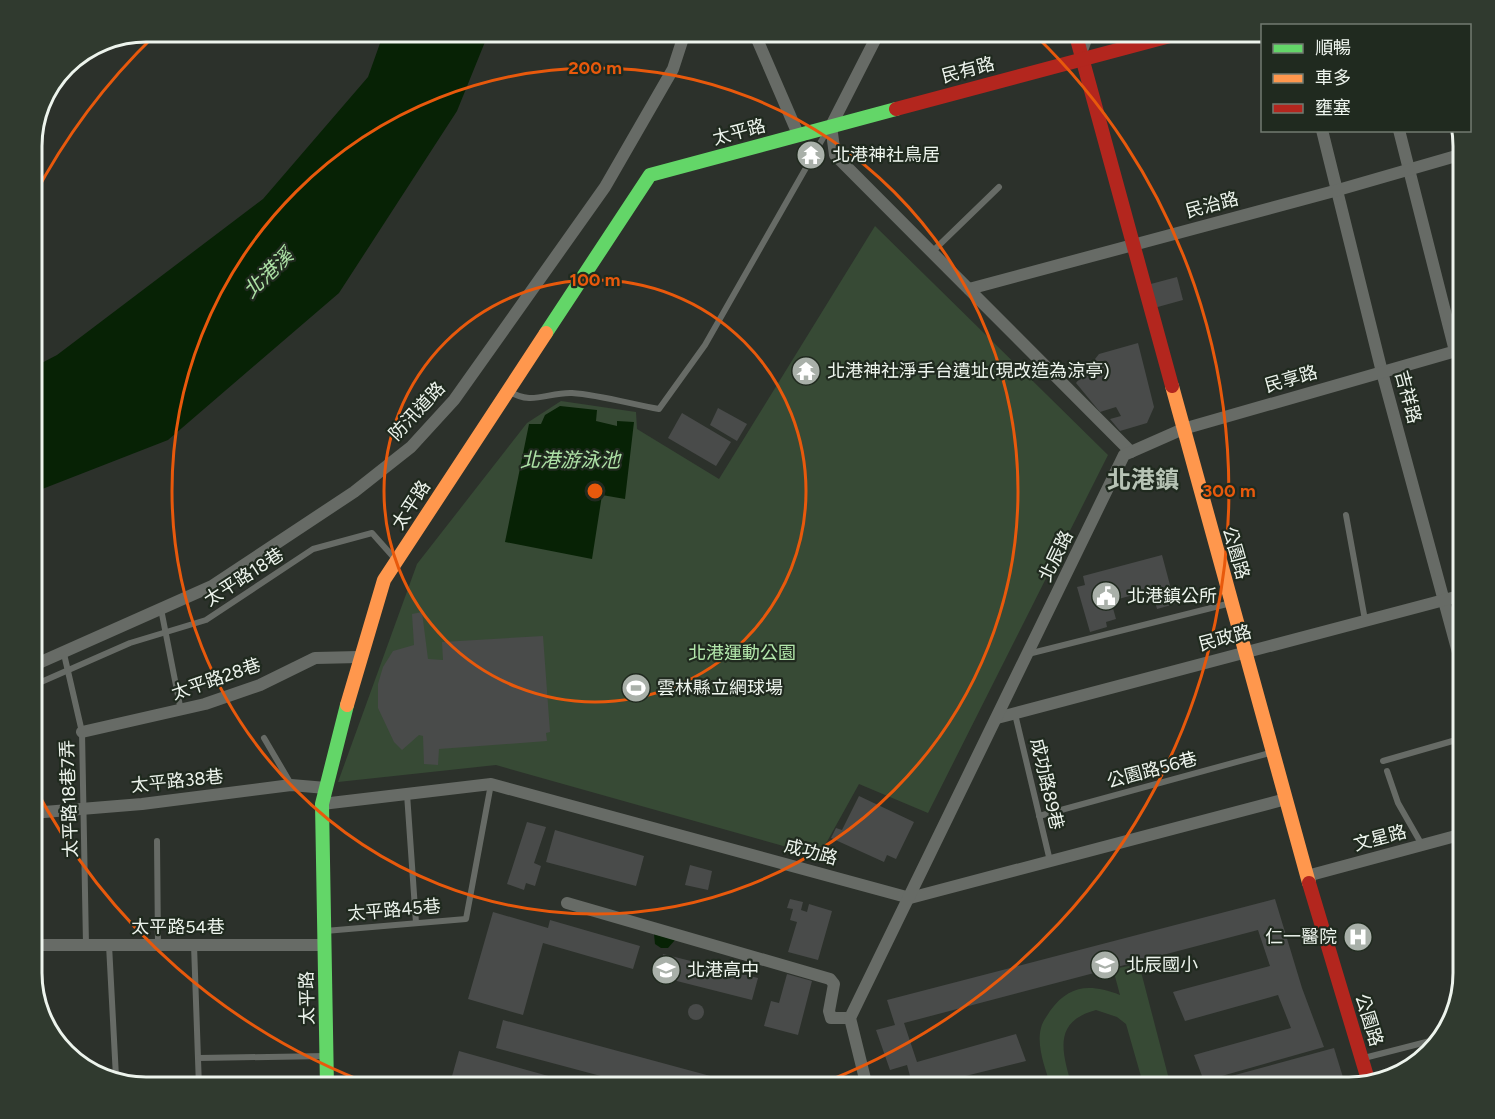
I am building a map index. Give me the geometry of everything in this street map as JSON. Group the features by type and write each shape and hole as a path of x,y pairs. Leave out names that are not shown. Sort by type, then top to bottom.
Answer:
{"street":[{"name":"防汛道路","path":"42,662 212,586 354,492 411,447 454,400 605,188 673,69 682,42"},
{"path":"758,42 798,135"},
{"path":"874,42 831,126 835,155 1131,452"},
{"name":"公園路","path":"1078,42 1306,876 1367,1075"},
{"name":"民有路","path":"831,126 1146,42"},
{"name":"太平路","path":"327,1077 322,804 359,657 384,580 650,175 831,126"},
{"name":"吉祥路","path":"1323,132 1382,372 1453,632"},
{"path":"1400,132 1453,325"},
{"name":"民治路","path":"969,289 1453,157"},
{"name":"民享路","path":"1131,452 1183,429 1453,352"},
{"name":"北辰路","path":"850,1018 1124,455 1131,452"},
{"name":"民政路","path":"997,718 1245,651 1453,598"},
{"name":"太平路28巷","path":"82,732 182,711 260,685 315,658 359,657"},
{"name":"成功路","path":"322,804 491,784 910,898"},
{"name":"太平路38巷","path":"42,812 195,798 291,785 326,788"},
{"path":"910,898 1286,799"},
{"name":"文星路","path":"1306,876 1453,837"},
{"path":"567,903 830,979 834,984 829,1011 831,1018 850,1018 864,1077"},
{"name":"太平路54巷","path":"42,945 194,945 324,938"}],"lane":[{"path":"1083,58 1089,42"},
{"path":"507,390 519,398 534,399 571,393 659,409 705,345 831,126"},
{"path":"932,252 999,188"},
{"path":"1346,515 1365,621"},
{"name":"太平路18巷","path":"42,682 130,643 206,620 313,549 372,533 396,560"},
{"path":"1028,654 1232,603"},
{"path":"161,609 182,711"},
{"name":"太平路18巷7弄","path":"64,654 82,732 86,945"},
{"name":"成功路89巷","path":"1015,714 1050,861"},
{"path":"264,738 291,785"},
{"path":"1383,760 1453,741"},
{"name":"公園路56巷","path":"1039,816 1273,752"},
{"path":"1387,771 1398,803 1422,845"},
{"name":"太平路45巷","path":"324,938 416,923 466,919 491,784"},
{"path":"407,794 416,923"},
{"path":"157,841 158,945"},
{"path":"109,945 116,1073"},
{"path":"194,945 199,1077"},
{"path":"1362,1058 1427,1042"},
{"path":"199,1058 326,1056"}],"green space":[{"name":"北港運動公園","path":"875,226 1108,455 928,813 859,784 819,856 496,765 338,782 417,564 527,423 561,401 636,412 637,429 719,479"},
{"path":"1139,964 1168,1077 1141,1077 1126,1024 1117,1017 1096,1010 1072,1022 1066,1031 1064,1051 1070,1077 1048,1077 1040,1042 1043,1021 1058,1002 1073,991 1090,988 1120,995 1113,969"}],"water":[{"name":"北港溪","path":"380,42 485,42 457,111 339,293 168,440 42,489 42,363 57,355 263,199 368,77"},
{"name":"北港游泳池","path":"560,406 597,410 596,421 617,426 617,421 634,422 625,499 602,495 592,559 505,542 529,424 541,424 545,415"},
{"path":"654,934 675,940 668,948 661,948 655,944"}],"building":[{"path":"1177,277 1183,300 1154,308 1147,285"},
{"path":"1138,343 1154,407 1147,423 1120,431 1110,419 1121,416 1116,407 1100,412 1076,383 1099,354"},
{"name":"北港神社淨手台遺址(現改造為涼亭)","path":"805,358 819,365 806,385 793,377"},
{"path":"718,408 747,424 737,441 710,425"},
{"path":"682,413 731,442 716,466 668,438"},
{"name":"北港鎮公所","path":"1162,555 1175,604 1157,609 1152,590 1111,601 1116,619 1106,622 1107,627 1090,632 1077,587 1085,585 1083,576"},
{"path":"422,612 428,659 443,660 442,642 543,636 550,732 546,733 547,741 439,749 438,765 424,764 423,736 419,735 402,750 394,742 378,708 378,684 383,667 393,651 414,645 412,614"},
{"path":"859,796 914,822 896,859 887,855 884,862 831,838 836,828 842,830"},
{"path":"527,822 546,827 534,863 541,866 535,886 526,883 524,890 507,884"},
{"path":"555,830 644,856 636,886 546,862"},
{"path":"690,865 712,871 708,890 685,885"},
{"path":"790,899 803,902 801,910 807,912 809,904 832,911 818,960 788,952 797,922 790,920 793,909 787,908"},
{"path":"1275,899 1302,988 1324,1047 1218,1077 1202,1077 1194,1055 1291,1028 1278,995 1185,1021 1173,992 1270,966 1258,930 904,1023 917,1062 1016,1034 1026,1061 961,1077 910,1077 907,1065 890,1070 876,1030 895,1025 887,1000"},
{"path":"493,912 548,928 550,920 640,946 633,969 543,943 523,1015 468,999"},
{"path":"663,954 758,978 752,1000 657,976"},
{"path":"787,974 812,981 798,1035 764,1026 771,1001 779,1003"},
{"path":"696,1004 702,1006 704,1012 702,1018 696,1020 690,1018 688,1012 690,1006"},
{"path":"503,1020 714,1077 605,1077 496,1048"},
{"path":"1334,1048 1343,1077 1228,1077"},
{"path":"459,1051 552,1077 452,1077"}],"traffic: fast":[{"path":"546,333 650,175 896,109"},
{"path":"327,1077 322,804 347,705"}],"traffic: slow":[{"path":"347,705 384,580 546,333"},
{"path":"1172,386 1309,883"}],"traffic: jam":[{"path":"1078,42 1172,386"},
{"path":"896,109 1147,42"},
{"path":"1309,883 1367,1075"}],"place":[{"name":"北港神社鳥居","path":"811,155"},
{"name":"北港神社淨手台遺址(現改造為涼亭)","path":"806,371"},
{"name":"北港鎮公所","path":"1106,596"},
{"name":"雲林縣立網球場","path":"636,688"},
{"name":"仁一醫院","path":"1358,937"},
{"name":"北辰國小","path":"1105,965"},
{"name":"北港高中","path":"666,970"}],"district":[{"name":"北港鎮","path":"1143,480"}]}
